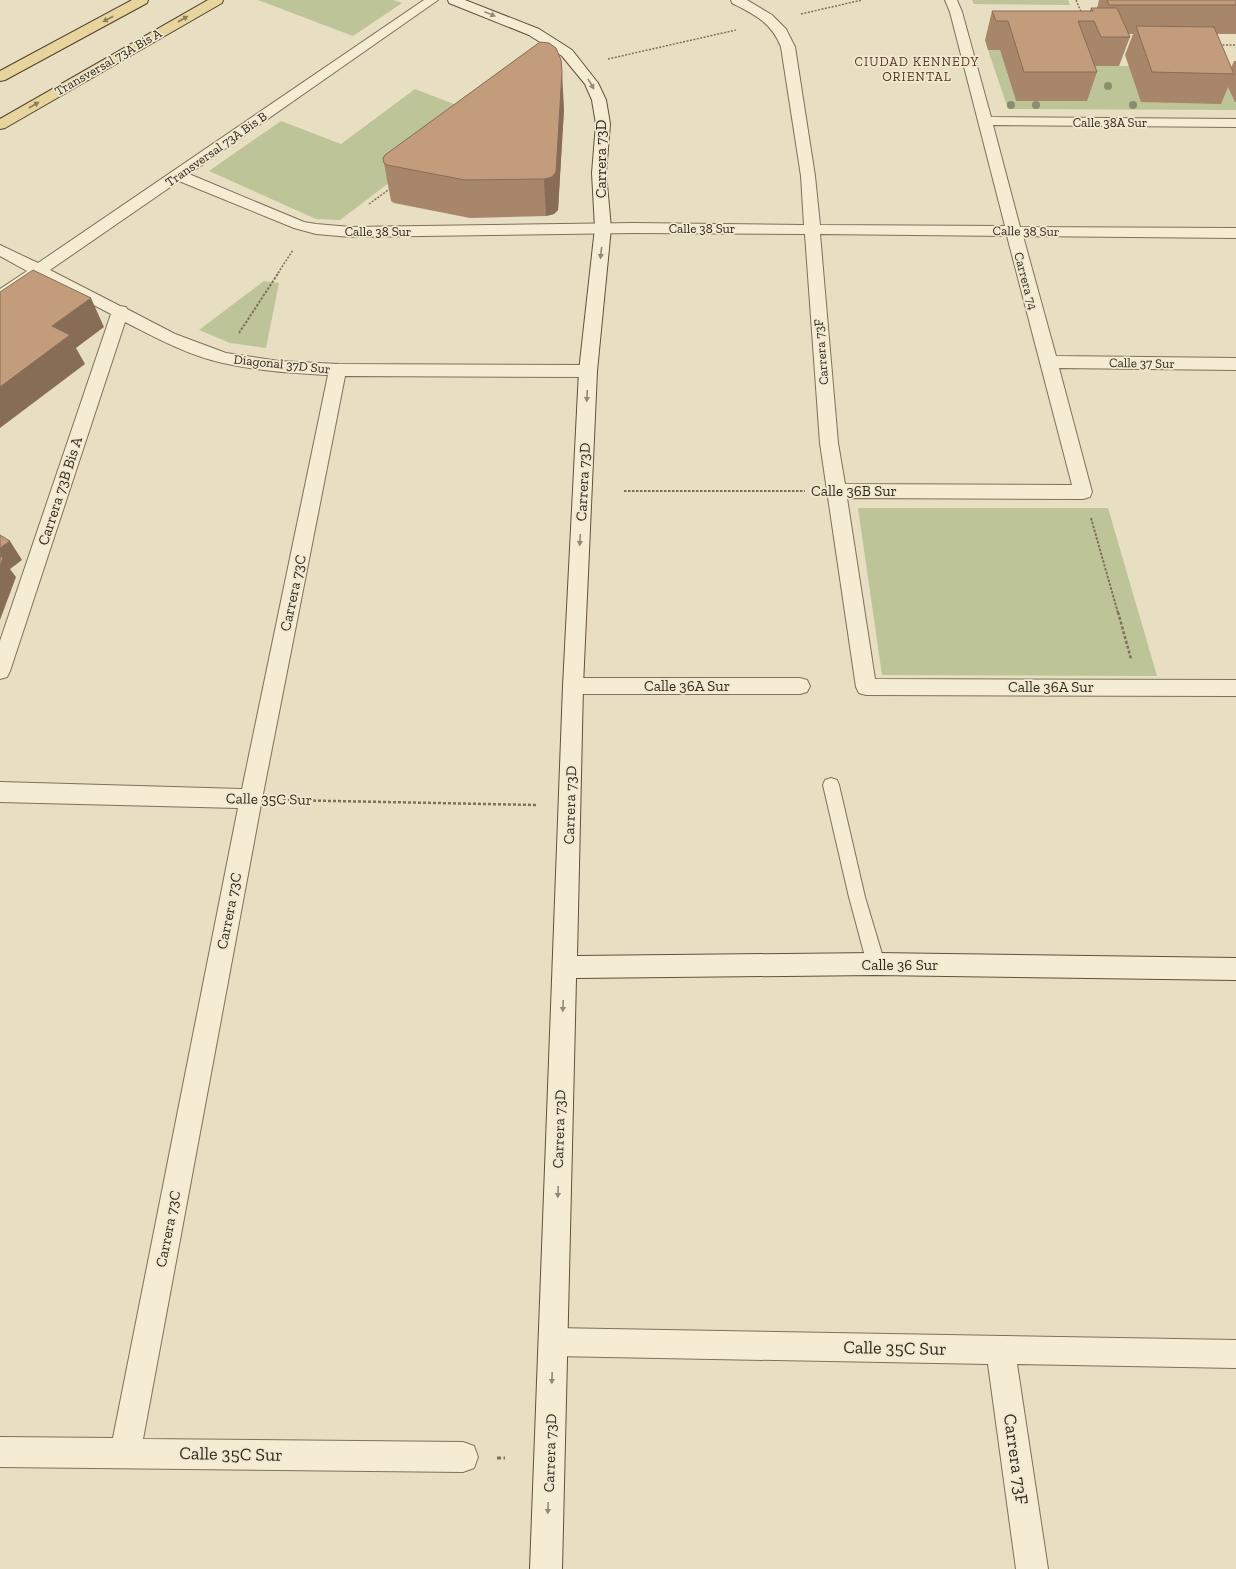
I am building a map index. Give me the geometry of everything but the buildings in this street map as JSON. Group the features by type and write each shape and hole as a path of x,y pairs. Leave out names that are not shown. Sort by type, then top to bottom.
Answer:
{"main road":[{"path":"0,77 142,0"},
{"name":"Transversal 73A Bis A","path":"0,124 217,0"}],"street":[{"name":"Transversal 73A Bis B","path":"0,297 432,0"},
{"name":"Carrera 73D","path":"454,0 534,32 567,54 591,83 599,100 603,124 599,173 603,228 588,371 573,686 546,1569"},
{"name":"Carrera 73F","path":"737,0 756,10 771,21 781,32 788,47 808,176 829,443 866,687"},
{"name":"Carrera 74","path":"951,0 956,12 1083,492"},
{"name":"Calle 38A Sur","path":"984,121 1236,123"},
{"name":"Calle 38 Sur","path":"178,175 292,223 334,231 393,232 603,228 1236,233"},
{"name":"Diagonal 37D Sur","path":"0,250 120,311 169,338 223,358 279,367 338,370 588,371"},
{"name":"Carrera 73B Bis A","path":"0,671 120,311"},
{"name":"Calle 37 Sur","path":"1048,362 1236,364"},
{"name":"Carrera 73C","path":"125,1453 251,799 338,370"},
{"name":"Calle 36B Sur","path":"836,491 1083,492"},
{"name":"Calle 36A Sur","path":"573,686 800,686"},
{"name":"Calle 36A Sur","path":"866,687 1236,688"},
{"name":"Calle 35C Sur","path":"0,792 251,799"},
{"name":"Calle 36 Sur","path":"564,967 876,964 1236,970"},
{"name":"Calle 35C Sur","path":"553,1342 1236,1354"},
{"name":"Carrera 73F","path":"1000,1350 1032,1569"},
{"name":"Calle 35C Sur","path":"0,1452 463,1457"}],"lane":[{"path":"831,785 857,897 876,964"}],"path":[{"path":"1076,0 1083,16"},
{"path":"1212,45 1236,45"},
{"path":"334,231 396,184"},
{"path":"223,358 307,227"},
{"name":"Calle 36B Sur","path":"624,491 836,491"},
{"path":"1083,492 1139,688"},
{"name":"Calle 35C Sur","path":"251,799 537,805"}],"green space":[{"path":"258,0 393,0 402,3 353,36"},
{"path":"972,0 1068,0 1070,5 974,4"},
{"path":"988,50 1000,50 1016,101 1091,66 1129,66 1208,73 1236,73 1236,110 1008,109"},
{"path":"415,89 480,114 340,220 316,219 209,171 281,121 341,144"},
{"path":"264,281 279,283 266,348 230,343 199,330"},
{"path":"858,508 1108,508 1157,676 882,675"}],"district":[{"name":"CIUDAD KENNEDY ORIENTAL","path":"917,68"}]}
